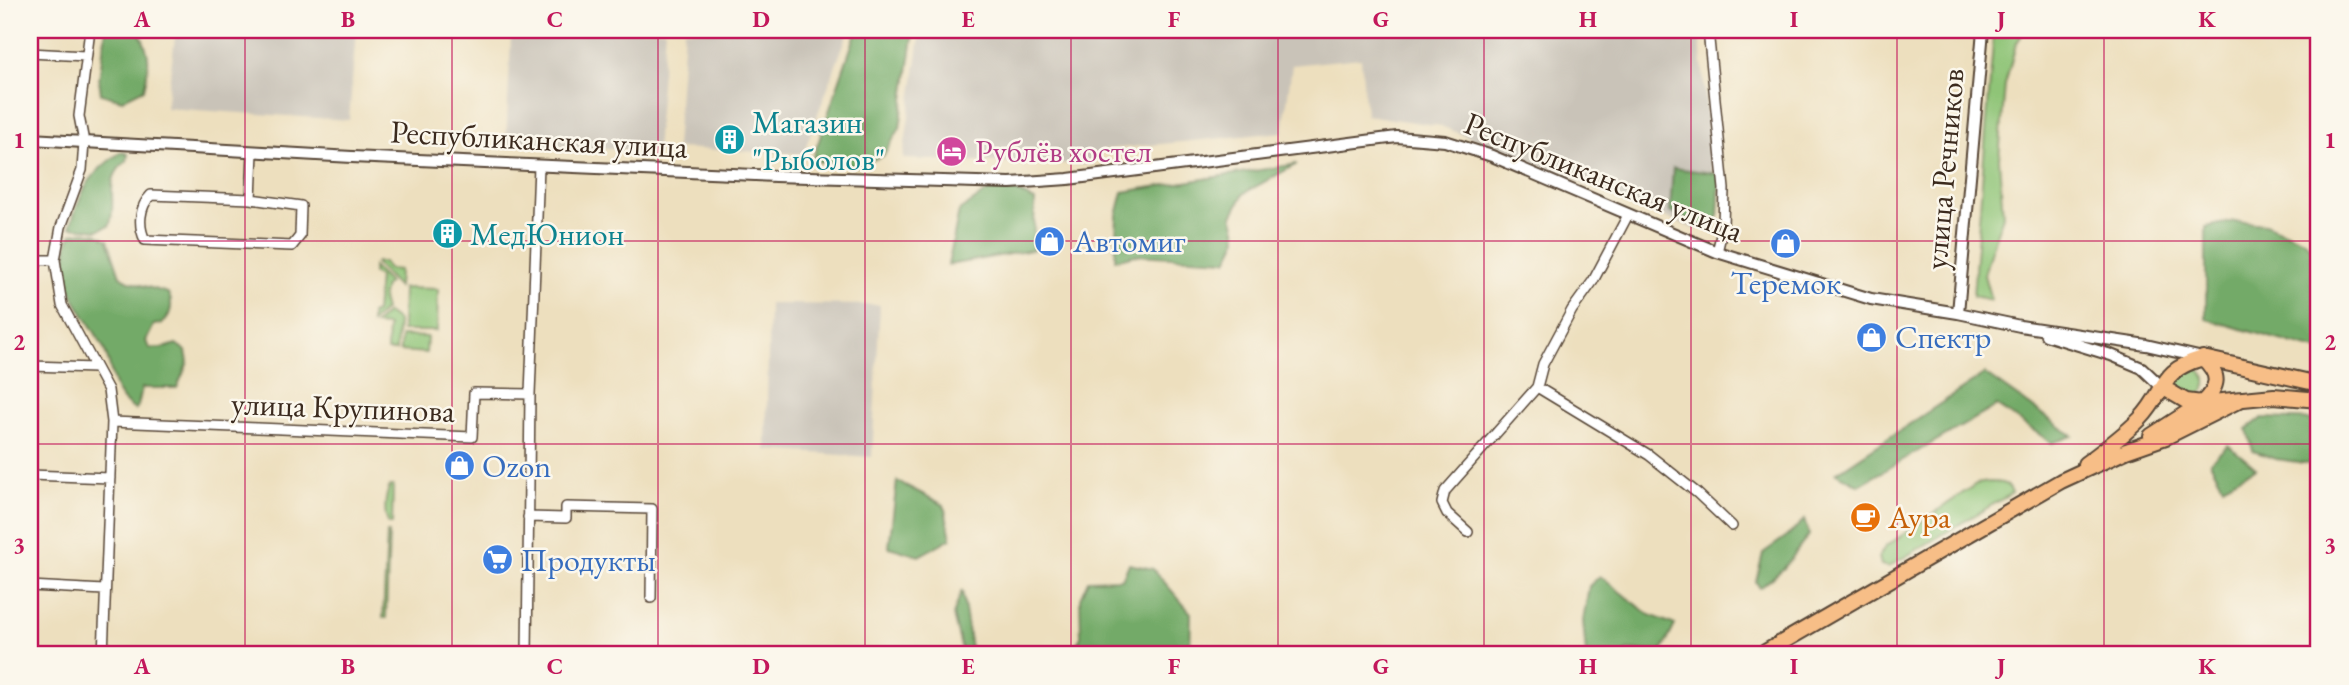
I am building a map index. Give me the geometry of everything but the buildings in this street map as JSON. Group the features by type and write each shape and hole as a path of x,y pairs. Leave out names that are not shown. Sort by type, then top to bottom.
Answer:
{"main road":[{"path":"2126,451 2202,403 2213,392 2216,380 2214,369 2203,358"},
{"path":"2157,382 2177,367 2203,358 2319,384"},
{"path":"1760,655 1777,650 2061,481 2124,435 2153,403 2157,382"},
{"path":"2157,382 2186,401 2202,403 2274,396 2319,400"},
{"path":"2061,481 2126,451 2166,437 2242,399"}],"street":[{"path":"90,30 79,116 84,142 82,170 61,227 55,260 62,305 108,390 112,422 103,655"},
{"path":"1708,30 1724,189 1723,227 1717,252"},
{"name":"улица Речников","path":"1958,313 1983,30"},
{"path":"30,53 85,55"},
{"name":"Республиканская улица","path":"30,139 539,166 1010,183 1068,179 1398,137 1445,141 1492,156 1717,252 1871,299 2020,326"},
{"path":"251,199 253,152"},
{"path":"527,655 530,394 539,166"},
{"path":"150,195 251,199 301,206 300,236 292,246 145,240 140,231 143,203 150,195"},
{"path":"1468,532 1447,513 1442,503 1446,491 1537,387 1543,364 1572,310 1593,281 1628,215"},
{"path":"30,260 55,260"},
{"path":"2020,326 2146,345 2203,358"},
{"path":"2020,326 2111,355 2142,368 2157,382"},
{"path":"30,366 96,368"},
{"path":"1537,387 1649,455 1732,526"},
{"name":"улица Крупинова","path":"112,422 472,437 474,393 530,394"},
{"path":"30,475 110,478"},
{"path":"528,517 566,518 566,507 652,509 651,598"},
{"path":"30,586 104,590"}],"shaded area":[{"path":"176,30 356,30 349,120 166,108"},
{"path":"371,30 665,30 656,151 506,144 511,37 371,33"},
{"path":"684,30 849,30 803,154 676,148"},
{"path":"921,30 1699,30 1713,180 1697,230 1441,126 1366,115 1361,58 1292,65 1283,132 1101,150 1093,165 903,159"},
{"path":"769,304 880,305 872,457 766,450"}],"green space":[{"path":"106,30 138,30 147,52 144,89 122,100 101,94 99,79"},
{"path":"857,30 914,30 900,128 883,156 857,166 812,161"},
{"path":"1994,30 2025,30 2016,44 2005,85 1999,159 2003,216 1984,275 1991,300 1973,296"},
{"path":"121,152 128,154 127,161 119,168 113,183 112,217 109,226 97,230 70,227 78,202 94,175"},
{"path":"1297,164 1244,193 1232,216 1237,239 1227,260 1135,255 1115,260 1117,215 1123,192"},
{"path":"1673,168 1720,174 1718,218 1708,228 1670,212"},
{"path":"990,190 1015,190 1035,201 1033,250 948,265 959,211"},
{"path":"2235,221 2265,224 2304,240 2319,256 2319,351 2206,319 2206,227"},
{"path":"72,234 98,234 108,240 120,276 168,293 171,302 169,314 161,324 154,325 146,341 149,348 176,344 186,351 188,362 177,388 142,388 135,410 117,390 104,349 69,286 66,260 68,244"},
{"path":"383,262 388,269 399,270 398,287 375,263"},
{"path":"373,267 389,283 385,286 382,299 385,310 371,323 371,314 376,312 379,277 373,274"},
{"path":"403,288 438,289 437,331 402,331"},
{"path":"387,313 398,321 396,351 387,351 388,326 374,325"},
{"path":"401,336 427,337 426,353 400,351"},
{"path":"2193,367 2203,374 2206,382 2203,391 2194,398 2176,388 2178,375"},
{"path":"1985,374 2073,436 2052,443 1997,406 1859,485 1836,473"},
{"path":"2262,418 2319,420 2319,465 2276,459 2253,451 2247,429"},
{"path":"2228,445 2256,468 2223,486 2210,462"},
{"path":"897,481 944,505 951,538 919,556 889,547"},
{"path":"1989,482 2006,485 2012,493 1888,567 1881,565 1879,557 1885,547 1976,484"},
{"path":"390,486 393,486 392,524 389,524 385,511"},
{"path":"1804,520 1809,535 1784,568 1760,588 1756,582 1763,553"},
{"path":"387,533 386,618 383,618"},
{"path":"1129,564 1153,569 1191,613 1190,655 1073,655 1081,637 1080,598 1088,580 1122,579"},
{"path":"1600,576 1648,614 1675,625 1661,653 1627,650 1624,655 1586,655 1583,621 1589,586"},
{"path":"962,590 972,655 963,655 953,615"}],"place":[{"name":"Магазин \"Рыболов\"","path":"729,140"},
{"name":"Рублёв хостел","path":"952,151"},
{"name":"МедЮнион","path":"447,234"},
{"name":"Автомиг","path":"1050,241"},
{"name":"Теремок","path":"1786,244"},
{"name":"Спектр","path":"1872,337"},
{"name":"Ozon","path":"459,466"},
{"name":"Аура","path":"1865,517"},
{"name":"Продукты","path":"498,560"}]}
